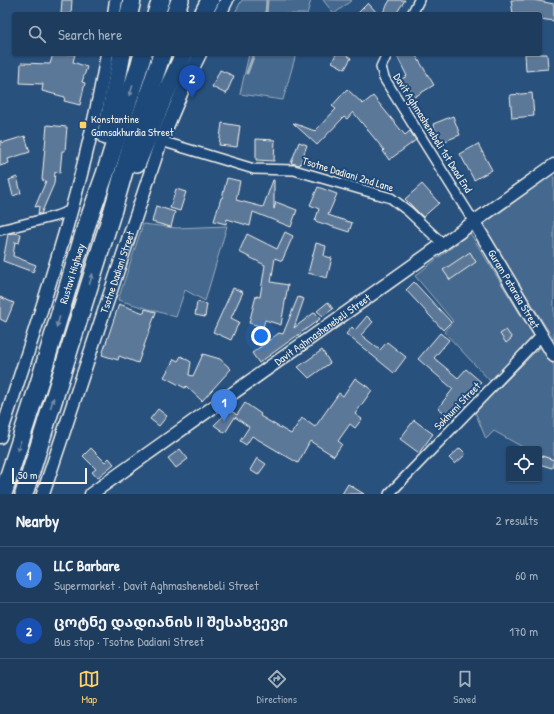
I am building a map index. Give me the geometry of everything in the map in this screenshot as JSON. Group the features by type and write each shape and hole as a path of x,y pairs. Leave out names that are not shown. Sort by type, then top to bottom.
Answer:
{"highway":[{"path":"129,12 132,0"},
{"path":"157,12 161,0"},
{"path":"176,12 180,0"},
{"path":"204,12 210,0"},
{"path":"86,227 116,95 122,56"},
{"name":"Rustavi Highway","path":"3,494 40,380 86,227 105,174 142,56"},
{"name":"Rustavi Highway","path":"24,494 112,213 133,140 161,56"},
{"path":"112,213 131,179 162,101 183,56"}],"street":[{"path":"114,12 116,0"},
{"path":"221,12 227,0"},
{"path":"413,12 419,0"},
{"path":"0,437 72,210 100,97 108,56"},
{"name":"Tsotne Dadiani Street","path":"43,494 161,141 199,56"},
{"name":"Davit Aghmashenebeli 1st Dead End","path":"386,56 381,67 384,78 474,222"},
{"name":"Tsotne Dadiani 2nd Lane","path":"161,141 254,169 294,170 390,198 408,211 443,244"},
{"name":"Davit Aghmashenebeli Street","path":"91,494 554,165"},
{"path":"0,230 56,216 72,210"},
{"name":"Guram Pataraia Street","path":"474,222 554,356"},
{"name":"Sokhumi Street","path":"389,494 542,335"}],"shaded area":[{"path":"242,0 311,0 308,12 235,12"},
{"path":"323,0 352,0 337,12 332,12"},
{"path":"249,56 295,56 283,100 240,94"},
{"path":"554,168 554,340 481,222"},
{"path":"143,224 176,228 227,226 205,301 185,290 176,317 118,300"},
{"path":"470,233 535,338 492,383 444,332 453,321 415,276"},
{"path":"541,346 554,366 554,460 542,456 542,446 521,446 494,431 486,439 475,412"}],"building":[{"path":"62,0 72,0 71,12 61,12"},
{"path":"390,0 405,0 397,12 383,12"},
{"path":"511,0 533,0 554,4 554,21 542,19 542,12 513,12"},
{"path":"368,3 376,12 359,12"},
{"path":"542,54 547,54 548,69 526,71 525,56 542,56"},
{"path":"52,56 74,56 73,62 87,67 82,82 85,83 80,105 64,101 65,97 42,91 43,84 20,83 21,63 50,64"},
{"path":"335,56 348,56 351,58 345,69 332,62"},
{"path":"397,56 416,56 434,85 411,99 400,80 407,76"},
{"path":"220,70 234,76 226,94 212,87"},
{"path":"347,89 363,104 373,96 405,135 410,131 416,140 389,160 383,151 384,150 353,112 347,119 344,117 317,145 293,123 315,131 336,109 332,106"},
{"path":"532,93 534,116 512,118 510,95"},
{"path":"453,116 460,135 440,143 433,124"},
{"path":"222,123 240,126 237,147 219,145"},
{"path":"47,125 67,127 65,151 62,151 60,173 55,172 54,184 41,214 38,214 39,206 35,207 46,181 42,180"},
{"path":"25,136 30,152 8,159 9,163 0,166 0,141 2,141 2,143"},
{"path":"256,139 275,140 274,161 256,160"},
{"path":"299,142 307,145 300,165 291,163"},
{"path":"478,144 492,170 474,180 460,154"},
{"path":"17,177 21,193 13,196 9,180"},
{"path":"227,178 240,181 236,200 263,207 274,180 274,209 276,202 297,210 291,227 253,212 250,226 227,219 226,224 214,221"},
{"path":"422,184 439,203 423,217 405,199"},
{"path":"318,187 337,194 328,215 352,223 349,232 315,221 319,209 310,205"},
{"path":"176,189 186,192 180,211 170,208"},
{"path":"156,206 175,212 171,227 152,222"},
{"path":"285,232 293,236 282,261 275,258 271,282 288,285 281,325 265,320 263,327 249,323 256,296 260,297 265,265 239,252 247,234 277,249"},
{"path":"8,234 21,234 19,243 15,242 13,256 36,265 33,272 3,261"},
{"path":"316,243 326,246 324,256 332,258 327,278 308,273"},
{"path":"470,252 476,262 450,280 443,270"},
{"path":"414,282 451,322 443,330 406,290"},
{"path":"233,288 243,292 231,318 239,322 231,340 213,332"},
{"path":"0,297 14,303 6,322 0,319"},
{"path":"298,297 304,299 294,328 315,312 320,319 259,363 252,353 279,333 283,334"},
{"path":"197,302 207,304 205,317 195,315"},
{"path":"328,302 333,309 323,316 317,311"},
{"path":"119,304 144,313 145,309 156,312 138,363 119,356 118,360 102,355"},
{"path":"367,316 373,322 361,335 380,350 387,342 406,357 394,373 346,334 352,327 355,330"},
{"path":"506,330 512,338 506,343 500,334"},
{"path":"440,333 449,340 434,358 458,378 466,369 481,382 467,398 465,397 450,417 438,408 453,389 418,359"},
{"path":"322,350 330,363 309,378 298,367"},
{"path":"203,354 220,359 231,369 202,401 186,386 185,388 164,377 174,359 178,361 181,356 191,362 189,375 193,376"},
{"path":"355,378 372,390 355,414 362,419 355,428 350,424 338,441 342,444 334,456 310,441 298,463 252,436 246,445 240,441 249,427 235,417 225,433 214,425 230,410 237,415 245,403 261,414 260,416 291,434 302,418 315,427 339,393 343,396"},
{"path":"158,409 167,416 159,426 150,419"},
{"path":"414,420 433,434 419,453 400,439"},
{"path":"91,448 105,462 109,458 114,464 97,478 92,472 96,469 83,456"},
{"path":"460,448 466,454 455,464 449,458"},
{"path":"180,449 188,459 176,468 168,458"},
{"path":"542,456 554,460 552,468 542,465"},
{"path":"257,458 266,464 258,475 250,470"},
{"path":"348,484 364,494 342,494"}],"waterway":[{"path":"266,12 267,0"},
{"path":"247,73 253,56"}],"place":[{"name":"ცოტნე დადიანის II შესახვევი","path":"192,98"},
{"name":"Konstantine Gamsakhurdia Street","path":"83,125"},
{"name":"LLC Barbare","path":"224,422"}]}
